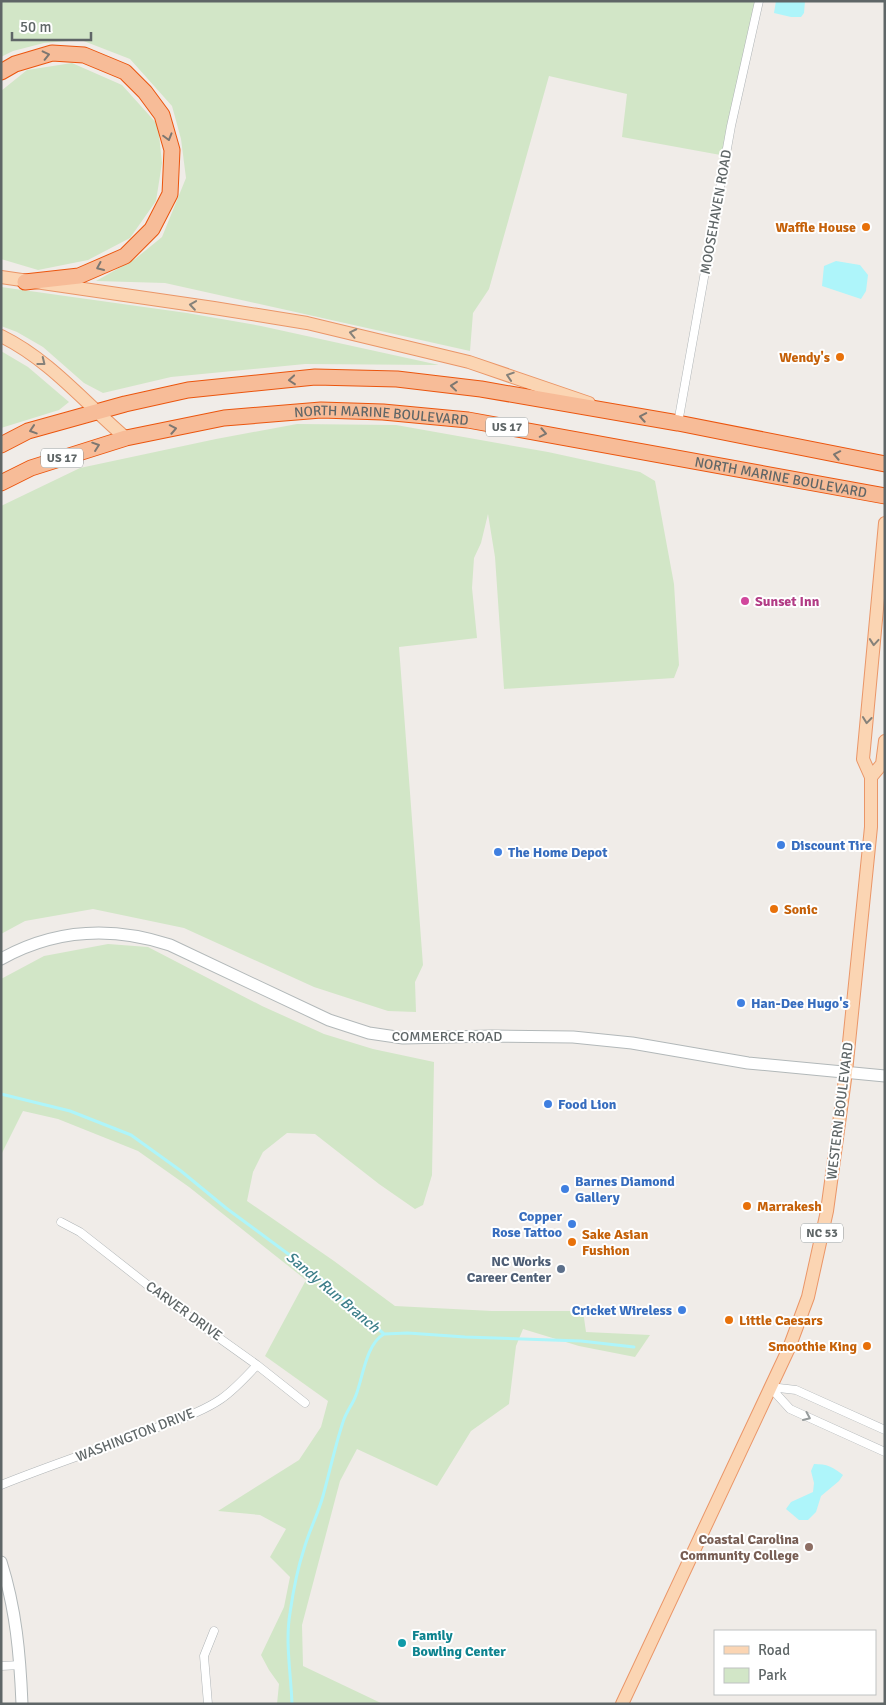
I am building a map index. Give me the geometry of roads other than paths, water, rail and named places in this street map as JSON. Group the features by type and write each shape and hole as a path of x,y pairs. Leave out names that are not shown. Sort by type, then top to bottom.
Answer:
{"highway":[{"path":"1,72 15,64 52,53 84,54 125,72 145,92 162,115 172,150 170,194 152,229 125,256 79,276 25,282"},
{"name":"US 17","path":"1,445 28,431 125,404 188,390 315,378 397,379 472,388 678,423 885,464"},
{"name":"NORTH MARINE BOULEVARD","path":"126,438 224,418 322,410 382,412 468,420 885,496"},
{"name":"US 17","path":"1,483 31,468 126,438"}],"main road":[{"path":"1,277 214,308 344,331 469,362 623,414"},
{"path":"1,336 28,350 57,373 97,413 126,438"},
{"name":"WESTERN BOULEVARD","path":"622,1704 789,1348 809,1291 828,1211 846,1072 871,827 872,777 863,759 885,523"},
{"name":"WESTERN BOULEVARD","path":"872,777 882,764 885,741"}],"street":[{"name":"MOOSEHAVEN ROAD","path":"678,423 731,126 759,1"},
{"name":"COMMERCE ROAD","path":"1,959 33,944 54,938 77,934 123,934 147,938 170,946 329,1020 369,1033 403,1038 573,1037 632,1043 748,1063 885,1076"},
{"name":"CARVER DRIVE","path":"61,1222 80,1232 173,1305 257,1365 305,1403"},
{"name":"WASHINGTON DRIVE","path":"1,1485 49,1465 104,1448 198,1411 226,1395 257,1365"},
{"path":"770,1387 796,1390 885,1430"},
{"path":"770,1387 790,1409 885,1452"},
{"path":"1,1562 11,1593 21,1665 22,1704"},
{"path":"208,1704 204,1656 214,1631"},
{"path":"1,1666 21,1665"}],"water":[{"path":"776,1 805,1 804,13 801,17 791,17 774,13"},
{"path":"836,261 860,265 868,275 866,291 861,299 822,286 824,266"},
{"path":"814,1464 830,1466 843,1475 839,1481 821,1496 816,1512 808,1520 799,1520 786,1509 791,1502 813,1492 814,1483 811,1471"}],"waterway":[{"name":"Sandy Run Branch","path":"1,1094 70,1111 131,1135 318,1276 384,1334"},
{"path":"384,1334 408,1333 581,1341 634,1347"},
{"name":"Sandy Run Branch","path":"292,1704 288,1647 289,1624 299,1565 321,1503 344,1418 356,1395 369,1353 373,1345 384,1334"}],"place":[{"name":"Waffle House","path":"866,227"},
{"name":"Wendy's","path":"840,357"},
{"name":"Sunset Inn","path":"745,601"},
{"name":"Discount Tire","path":"781,845"},
{"name":"The Home Depot","path":"498,852"},
{"name":"Sonic","path":"774,909"},
{"name":"Han-Dee Hugo's","path":"741,1003"},
{"name":"Food Lion","path":"548,1104"},
{"name":"Barnes Diamond Gallery","path":"565,1189"},
{"name":"Marrakesh","path":"747,1206"},
{"name":"Copper Rose Tattoo","path":"572,1224"},
{"name":"Sake Asian Fushion","path":"572,1242"},
{"name":"NC Works Career Center","path":"561,1269"},
{"name":"Cricket Wireless","path":"682,1310"},
{"name":"Little Caesars","path":"729,1320"},
{"name":"Smoothie King","path":"867,1346"},
{"name":"Coastal Carolina Community College","path":"809,1547"},
{"name":"Family Bowling Center","path":"402,1643"}]}
